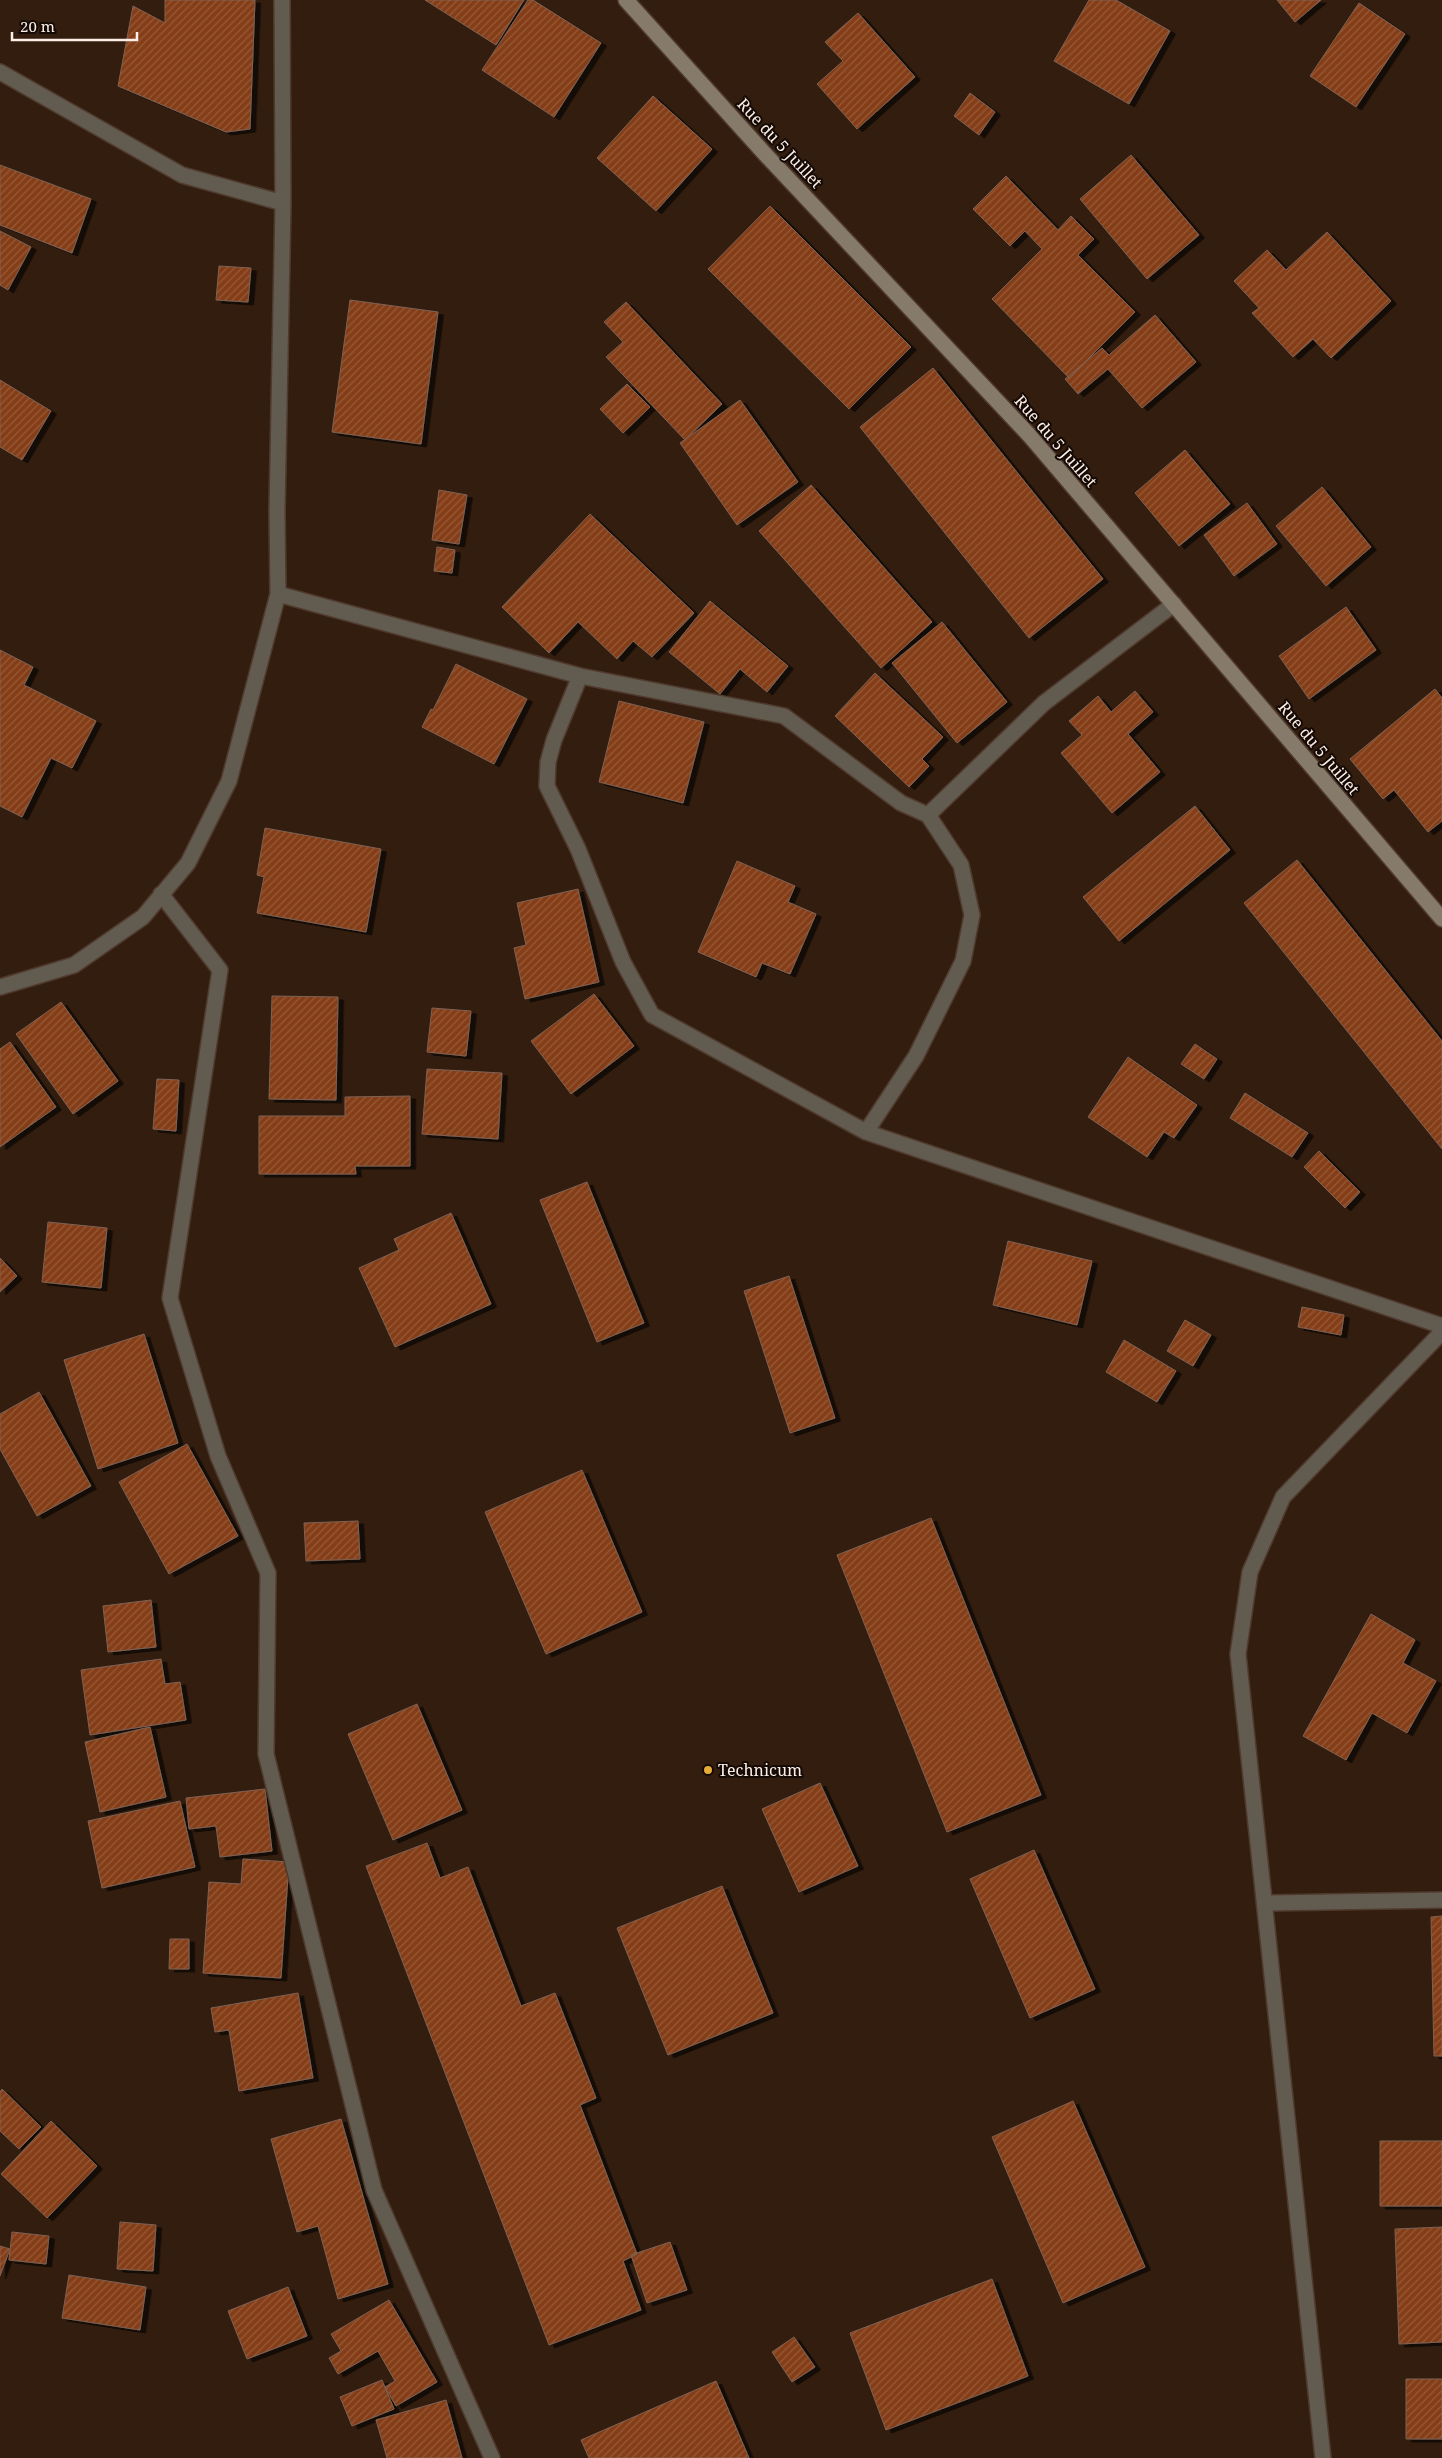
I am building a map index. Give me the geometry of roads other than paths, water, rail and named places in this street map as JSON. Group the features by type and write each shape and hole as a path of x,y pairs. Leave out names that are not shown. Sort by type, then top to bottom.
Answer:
{"street":[{"path":"0,987 74,965 143,917 188,863 229,781 278,594 277,511 283,202 282,0"},
{"name":"Rue du 5 Juillet","path":"626,0 764,153 1029,435 1442,919"},
{"path":"0,72 182,175 283,202"},
{"path":"278,594 580,676 784,716 901,803 928,815 961,864 972,915 963,961 916,1056 866,1132"},
{"path":"928,815 1044,703 1174,604"},
{"path":"580,676 554,740 548,762 547,786 578,850 623,962 652,1015 866,1132 1442,1326"},
{"path":"161,894 220,970 170,1298 218,1456 268,1573 266,1754 374,2190 492,2458"},
{"path":"1323,2458 1266,1903 1238,1654 1250,1572 1283,1497 1442,1332"},
{"path":"1266,1903 1442,1900"}],"place":[{"name":"Technicum","path":"708,1770"}]}
